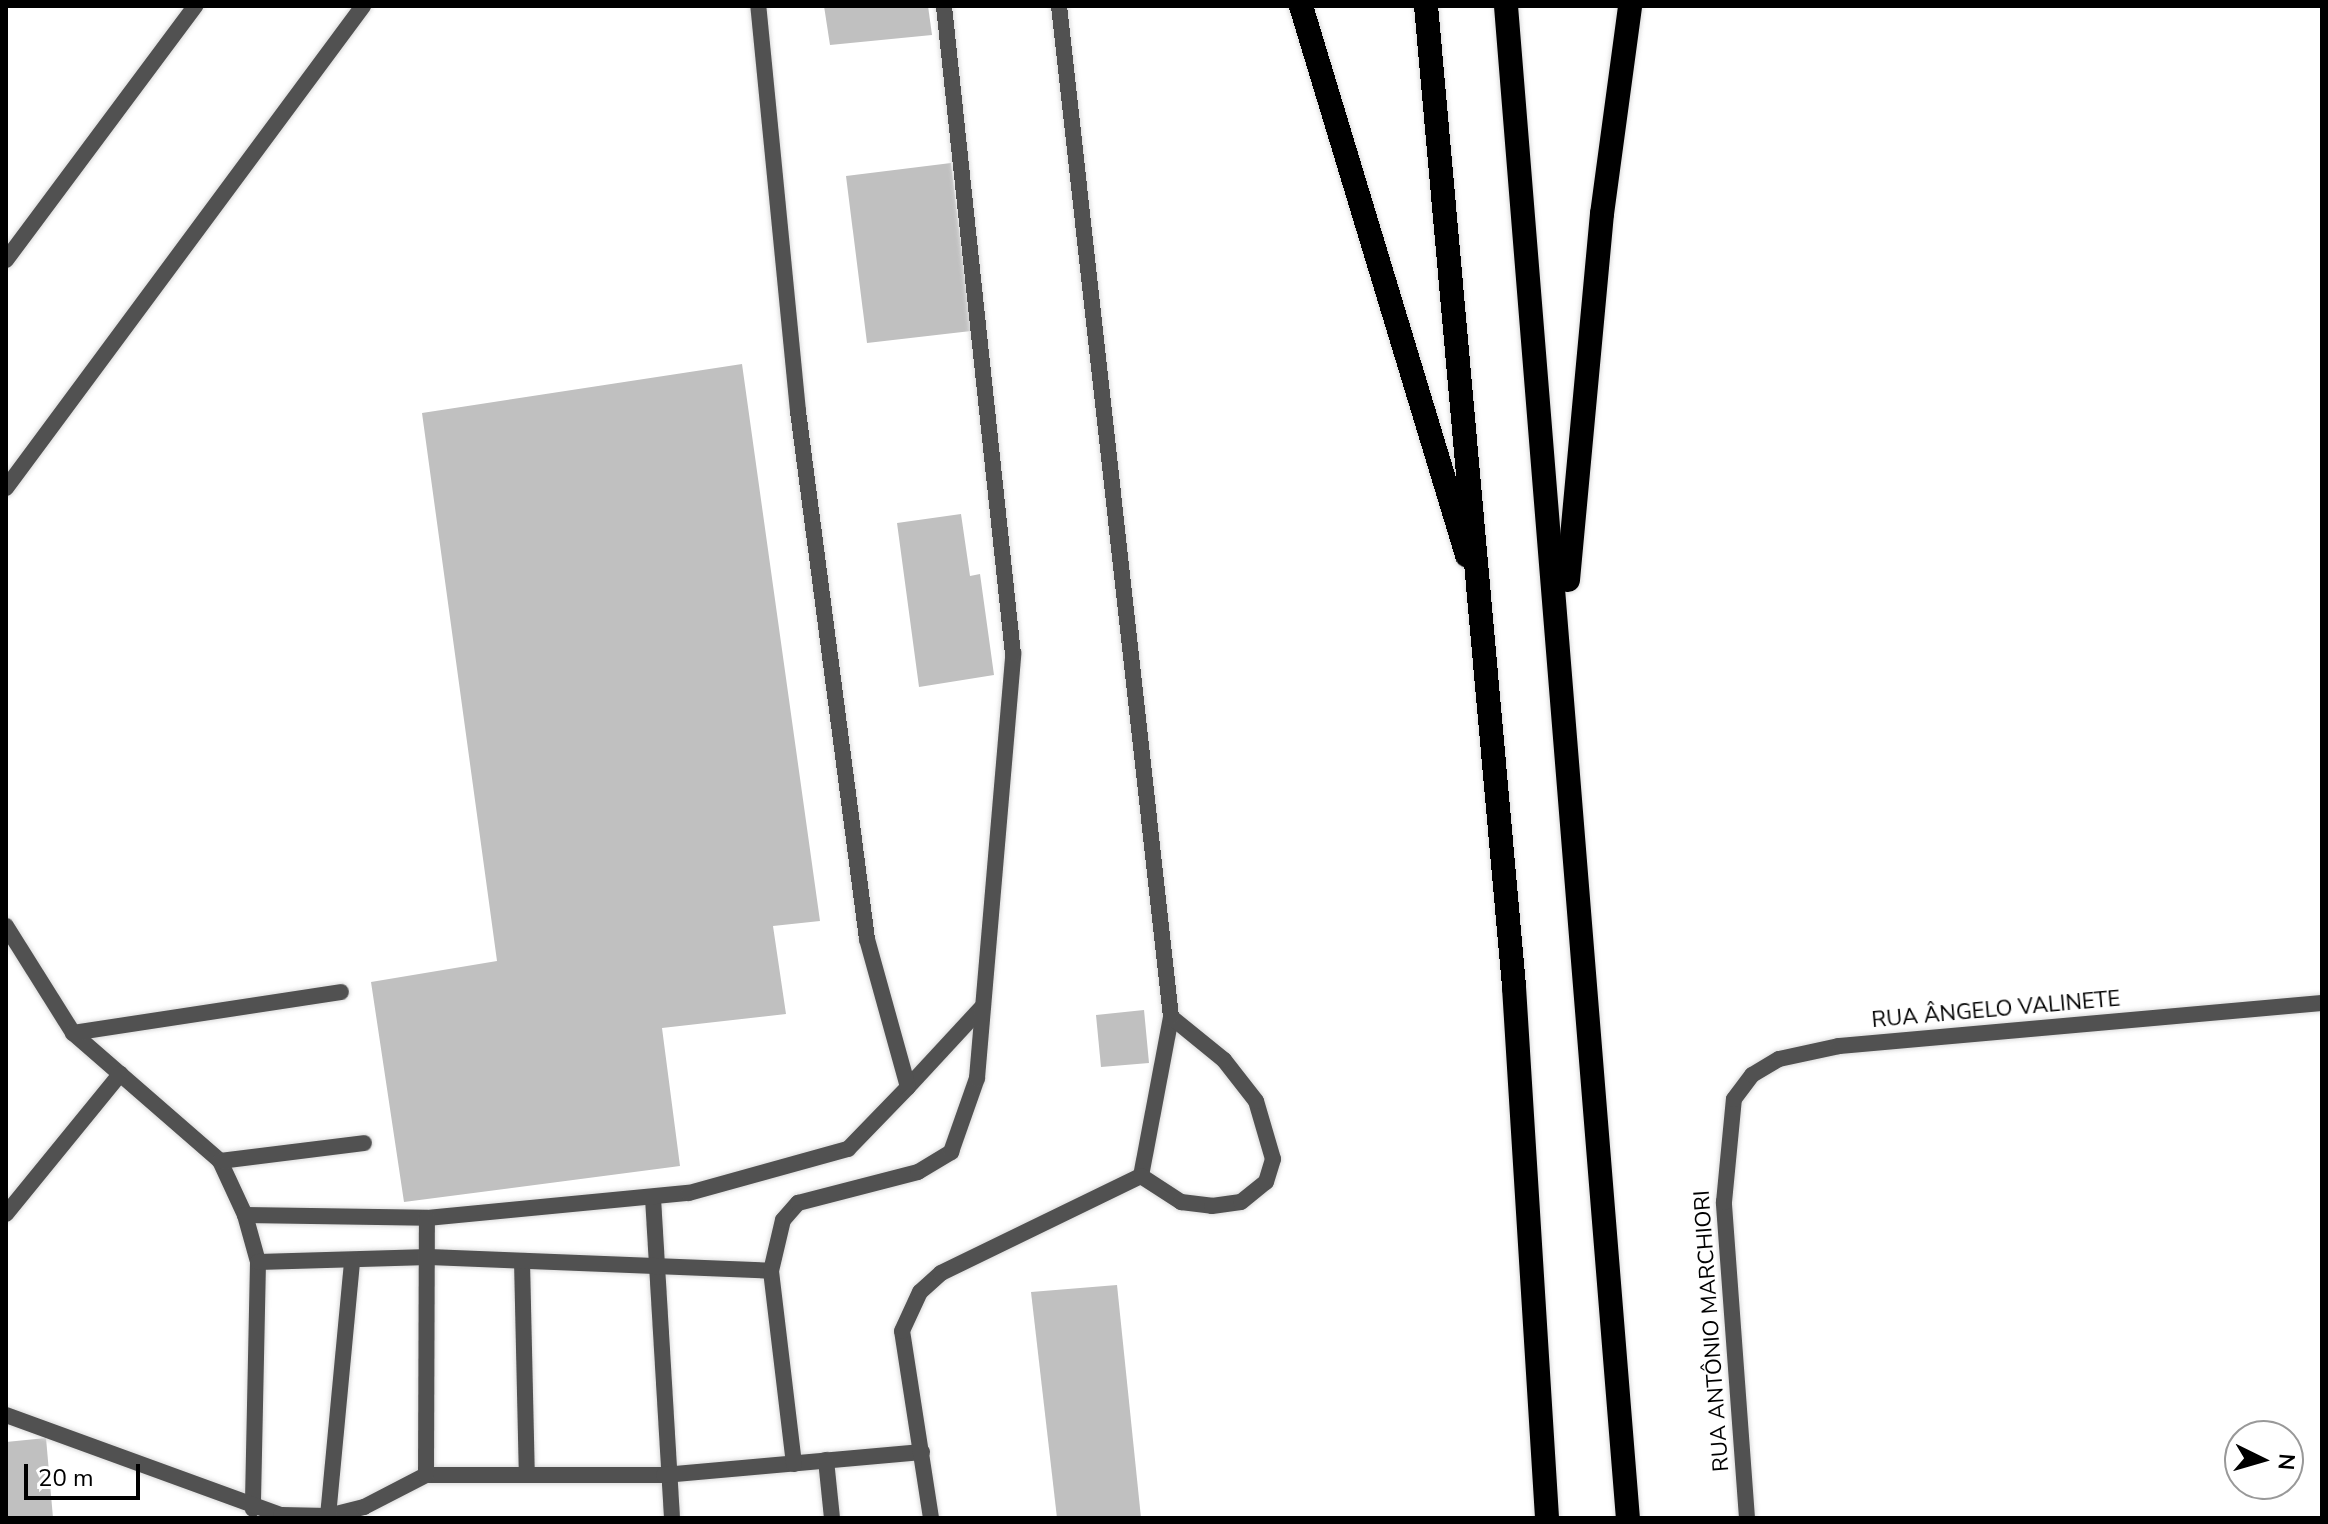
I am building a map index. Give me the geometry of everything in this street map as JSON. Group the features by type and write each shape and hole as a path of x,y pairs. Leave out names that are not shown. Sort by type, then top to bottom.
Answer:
{"highway":[{"path":"1301,6 1482,606"},
{"path":"1426,6 1482,606 1547,1518"},
{"path":"1506,6 1563,642 1628,1518"},
{"path":"1563,642 1602,214 1630,6"}],"street":[{"path":"6,260 195,6"},
{"path":"6,488 363,6"},
{"path":"758,6 798,411 867,939 908,1087"},
{"path":"794,1464 771,1271 774,1241 798,1203 918,1172 951,1152 977,1078 1013,654 944,6"},
{"path":"1059,6 1171,1017 1141,1176"},
{"path":"6,926 73,1033 220,1161 245,1215 258,1262 253,1509"},
{"path":"73,1033 341,992"},
{"name":"RUA ÂNGELO VALINETE","path":"1725,1142 1734,1099 1752,1075 1779,1059 1839,1046 2322,1003"},
{"path":"245,1215 427,1218 653,1198 848,1149 983,1006"},
{"path":"1141,1176 1181,1202 1212,1206 1241,1202 1266,1182 1273,1159 1256,1101 1224,1060 1171,1017"},
{"path":"6,1214 120,1074"},
{"name":"RUA ANTÔNIO MARCHIORI","path":"1725,1142 1747,1518"},
{"path":"220,1161 364,1143"},
{"path":"931,1518 902,1331 920,1292 941,1273 1141,1176"},
{"path":"653,1198 653,1265 664,1475 672,1518"},
{"path":"426,1475 427,1218"},
{"path":"258,1262 429,1257 771,1271"},
{"path":"328,1516 352,1260"},
{"path":"522,1261 527,1475"},
{"path":"6,1415 253,1509 328,1516 426,1475 664,1475 922,1452"},
{"path":"826,1460 832,1518"}],"building":[{"path":"824,6 928,6 932,35 830,45"},
{"path":"951,163 971,331 867,343 846,176"},
{"path":"742,364 820,921 773,926 786,1014 662,1028 680,1166 404,1202 371,982 497,961 422,413"},
{"path":"961,514 970,576 980,574 994,675 919,687 897,523"},
{"path":"1144,1010 1149,1063 1101,1067 1096,1015"},
{"path":"1117,1285 1141,1518 1057,1518 1031,1292"},
{"path":"46,1438 53,1518 6,1518 6,1442"}]}
